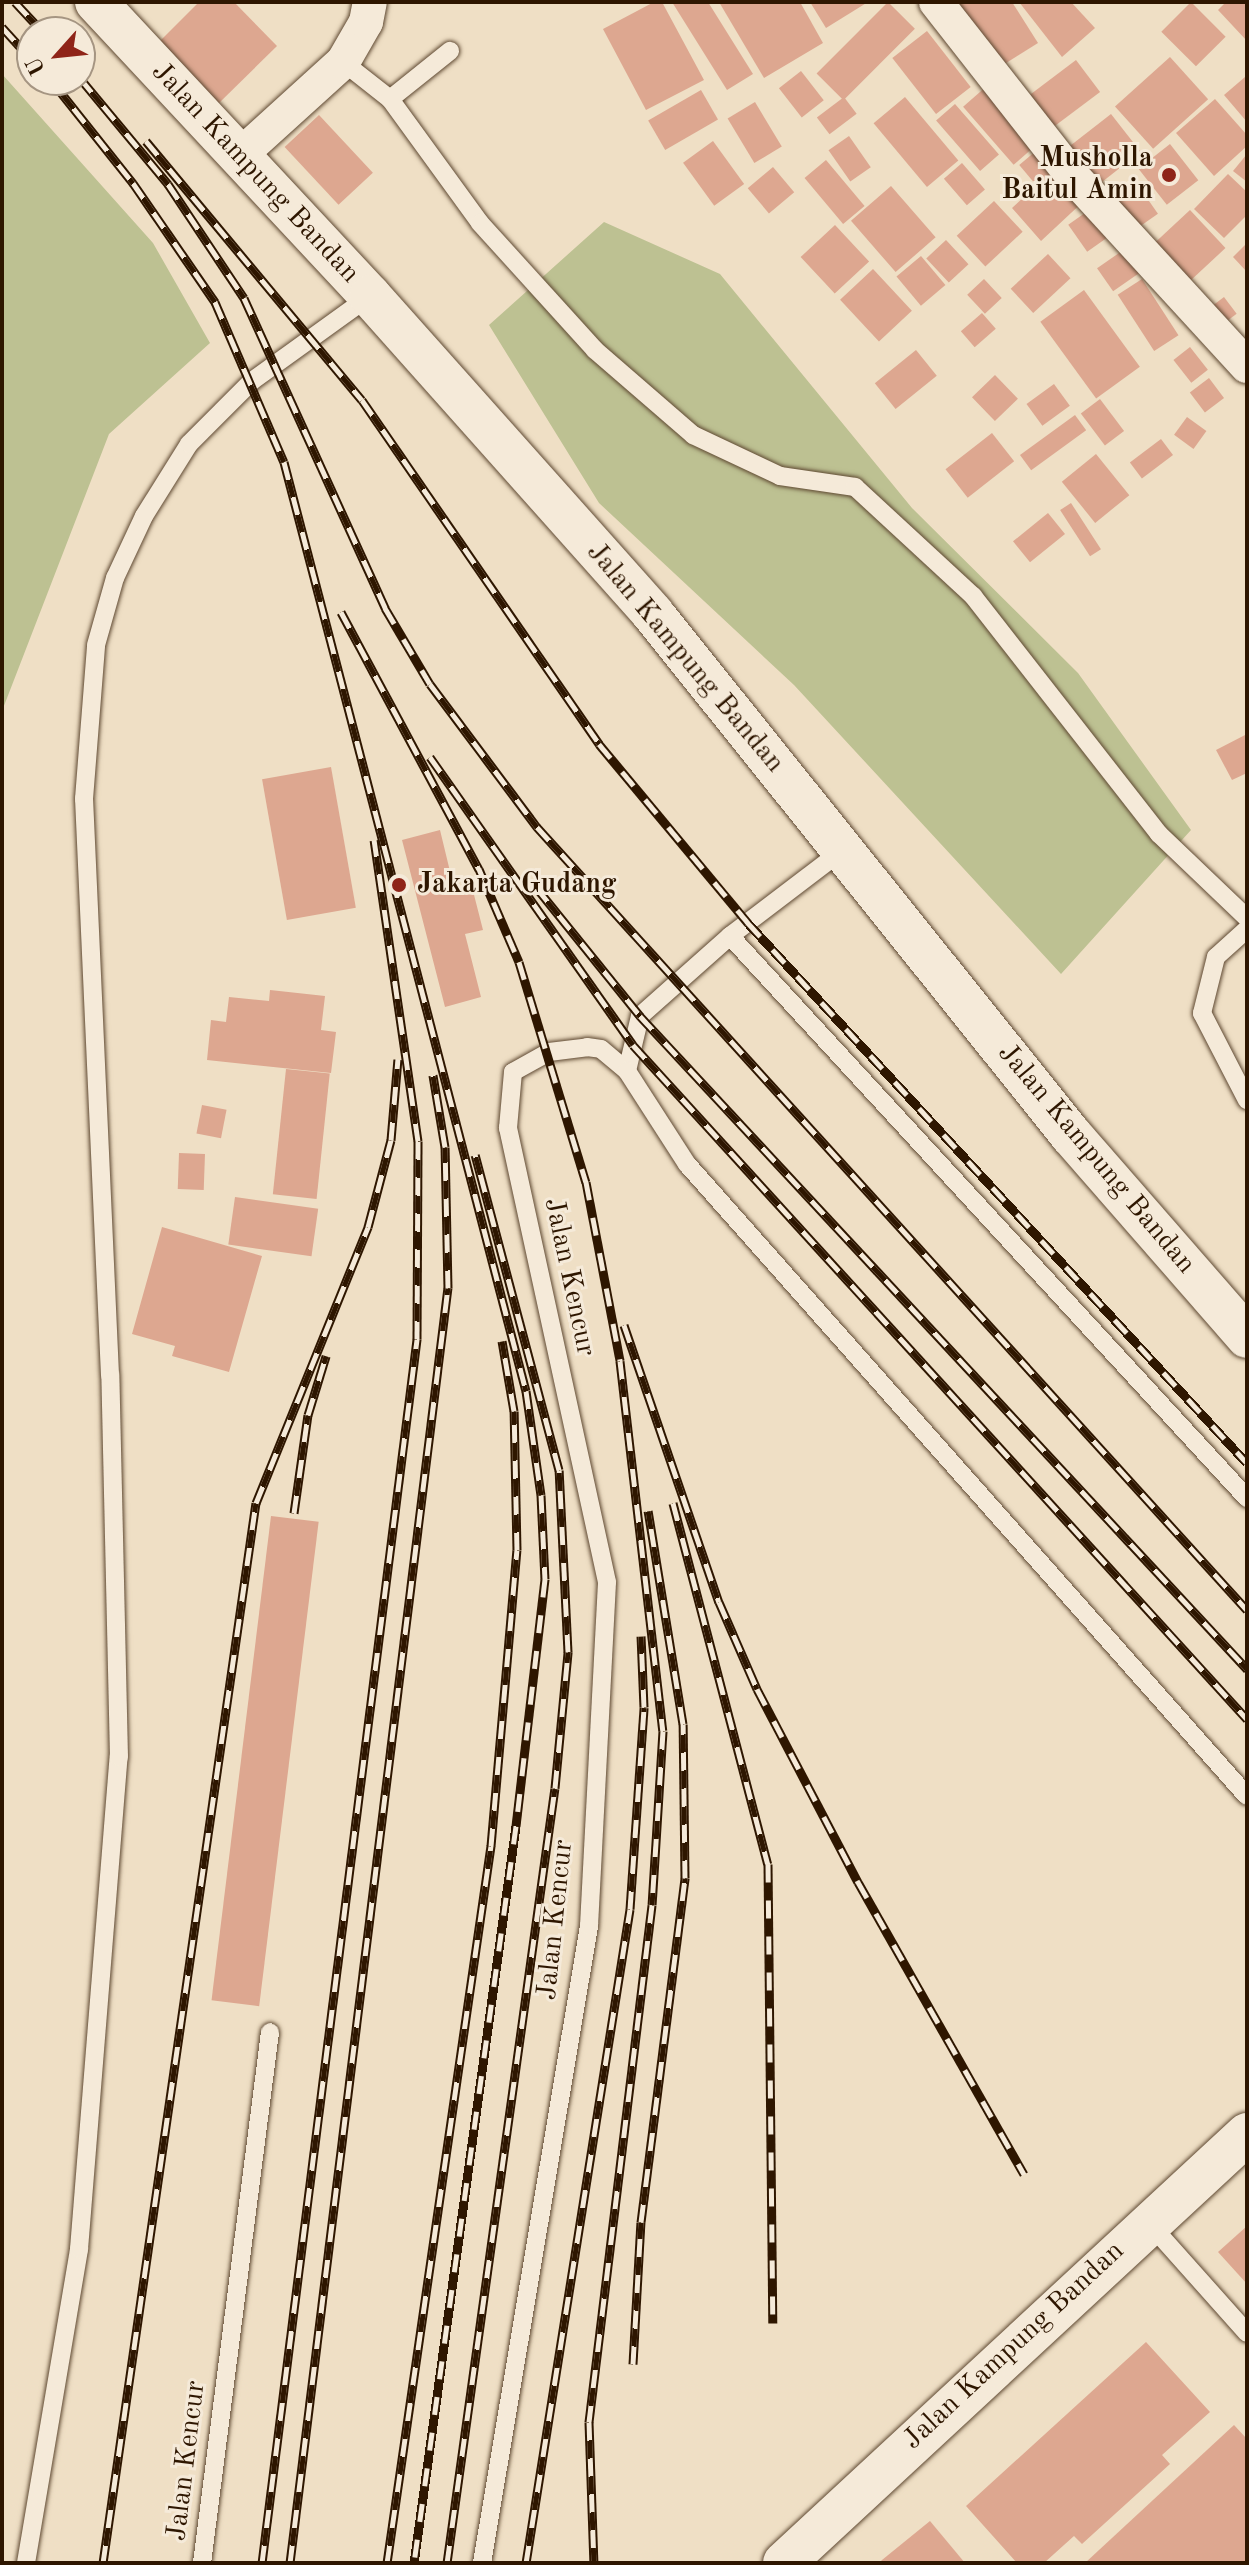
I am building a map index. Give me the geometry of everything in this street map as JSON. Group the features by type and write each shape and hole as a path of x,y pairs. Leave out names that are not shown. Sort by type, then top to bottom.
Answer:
{"street":[{"name":"Jalan Kampung Bandan","path":"96,2 237,158 370,296 653,614 1071,1135 1247,1337"},
{"path":"237,158 343,62 366,22 370,2"},
{"path":"936,2 1070,173 1247,366"},
{"name":"Jalan Kampung Bandan","path":"784,2563 1147,2221 1247,2134"}],"lane":[{"path":"390,99 450,51"},
{"path":"343,62 390,99 491,234 595,350 693,435 780,476 855,487 973,596 1159,834 1247,918"},
{"path":"26,2563 79,2249 119,1757 110,1375 84,799 96,645 115,578 144,516 189,444 252,381 370,296"},
{"path":"627,1071 640,1016 730,936 844,849"},
{"path":"1247,929 1216,957 1202,1013 1247,1100"},
{"path":"730,936 1247,1498"},
{"name":"Jalan Kencur","path":"482,2563 589,1926 607,1582 508,1128 513,1072 549,1052 574,1049 601,1049 627,1071 687,1164 1247,1796"},
{"name":"Jalan Kencur","path":"202,2563 270,2032"},
{"path":"1147,2221 1247,2333"}],"green space":[{"path":"2,74 16,90 16,96 22,96 153,243 210,343 109,434 2,711"},
{"path":"604,222 720,274 912,508 1078,673 1191,830 1061,974 794,685 599,503 489,325"}],"building":[{"path":"199,2 234,2 277,46 218,104 158,43"},
{"path":"654,2 662,2 704,80 646,110 603,29"},
{"path":"672,2 708,2 753,74 727,90"},
{"path":"719,2 800,2 823,43 764,78"},
{"path":"810,2 868,2 826,28"},
{"path":"888,2 915,29 843,100 817,73"},
{"path":"952,2 1012,2 1038,43 995,70"},
{"path":"1019,2 1071,2 1095,28 1062,57"},
{"path":"1191,2 1226,37 1196,66 1161,32"},
{"path":"1226,2 1247,2 1247,41 1218,10"},
{"path":"927,31 971,87 936,114 892,58"},
{"path":"1170,57 1208,99 1153,149 1115,107"},
{"path":"1076,60 1100,92 1050,130 1026,98"},
{"path":"801,71 824,100 802,117 779,88"},
{"path":"1245,77 1247,79 1247,122 1224,95"},
{"path":"988,85 1039,143 1014,165 963,107"},
{"path":"701,90 718,119 665,150 648,120"},
{"path":"844,97 857,114 829,134 817,117"},
{"path":"905,97 958,161 927,187 874,123"},
{"path":"1215,99 1247,135 1247,146 1214,176 1176,133"},
{"path":"755,102 782,147 754,163 728,118"},
{"path":"955,104 999,155 980,171 936,120"},
{"path":"1111,114 1141,152 1097,186 1068,148"},
{"path":"319,115 373,173 339,205 285,147"},
{"path":"849,136 871,167 850,181 829,150"},
{"path":"713,141 744,184 714,206 683,163"},
{"name":"Musholla Baitul Amin","path":"1170,144 1198,180 1167,205 1138,169"},
{"path":"1043,145 1065,171 1041,191 1019,165"},
{"path":"1247,154 1247,182 1233,171"},
{"path":"826,160 865,206 843,224 805,178"},
{"path":"962,163 985,189 967,205 944,179"},
{"path":"773,167 794,192 769,213 748,188"},
{"path":"1228,174 1247,192 1247,215 1224,238 1194,209"},
{"path":"1066,178 1086,199 1041,241 1012,208 1035,187 1045,198"},
{"path":"1135,181 1158,214 1130,233 1107,201"},
{"path":"891,186 936,237 896,272 851,221"},
{"path":"994,201 1023,232 985,266 957,236"},
{"path":"1092,208 1111,235 1087,252 1068,225"},
{"path":"1190,210 1225,248 1186,285 1151,247"},
{"path":"835,225 869,262 835,294 801,257"},
{"path":"946,240 969,264 949,283 926,258"},
{"path":"1247,243 1247,272 1233,257"},
{"path":"1129,246 1145,269 1113,291 1097,268"},
{"path":"1048,254 1071,278 1033,313 1011,289"},
{"path":"921,256 945,285 921,306 896,277"},
{"path":"873,269 912,311 879,341 840,300"},
{"path":"984,279 1002,298 985,314 967,295"},
{"path":"1142,279 1178,335 1154,351 1118,295"},
{"path":"1084,290 1140,367 1096,399 1040,322"},
{"path":"1224,297 1237,314 1223,324 1210,307"},
{"path":"982,313 996,329 975,347 961,331"},
{"path":"1190,347 1208,370 1191,383 1173,360"},
{"path":"916,350 937,376 896,409 875,383"},
{"path":"995,375 1018,399 995,421 972,397"},
{"path":"1209,378 1224,398 1205,412 1190,392"},
{"path":"1054,384 1070,406 1042,426 1026,404"},
{"path":"1100,399 1124,431 1105,445 1081,413"},
{"path":"1075,415 1086,430 1031,470 1020,455"},
{"path":"1187,417 1206,431 1193,449 1174,435"},
{"path":"992,433 1014,461 968,498 946,469"},
{"path":"1161,439 1173,455 1142,478 1130,462"},
{"path":"1096,454 1129,495 1095,523 1062,482"},
{"path":"1071,503 1101,549 1090,556 1060,510"},
{"path":"1048,513 1065,534 1030,562 1013,541"},
{"path":"1247,734 1247,773 1232,780 1216,750"},
{"path":"331,767 356,908 287,920 262,779"},
{"path":"440,830 455,892 472,887 483,930 465,934 481,997 445,1007 402,840"},
{"path":"270,990 325,996 321,1030 336,1032 331,1073 207,1060 211,1020 226,1022 229,997 269,1001"},
{"path":"286,1069 330,1074 317,1199 273,1194"},
{"path":"202,1105 227,1110 221,1138 196,1133"},
{"path":"179,1153 205,1154 204,1190 178,1189"},
{"path":"235,1197 318,1209 312,1256 228,1245"},
{"path":"162,1227 262,1256 229,1372 172,1356 175,1346 132,1334"},
{"path":"271,1516 319,1522 259,2006 212,2000"},
{"path":"1247,2226 1247,2284 1218,2252"},
{"path":"1146,2342 1210,2412 1162,2455 1170,2464 1082,2544 1074,2536 1044,2563 1017,2563 966,2506"},
{"path":"1234,2425 1247,2439 1247,2563 1085,2563"},
{"path":"930,2521 965,2563 879,2563 882,2560"}],"railway":[{"path":"15,2 28,16"},
{"path":"2,27 16,42"},
{"path":"64,96 133,183 215,302 284,462 526,1391 541,1495 545,1579 516,1826 414,2563"},
{"path":"95,96 168,184 244,298 385,608 430,684 537,827 1247,1610"},
{"path":"146,141 362,400 599,744 748,923 1247,1463"},
{"path":"341,612 479,869 519,962 586,1182 620,1361 663,1731 652,1905 589,2422 594,2563"},
{"path":"430,757 633,1045 1247,1719"},
{"path":"262,2563 417,1339 418,1141 374,840"},
{"path":"536,887 640,1016 1247,1669"},
{"path":"103,2563 256,1503 368,1227 391,1140 398,1059"},
{"path":"290,2563 448,1288 445,1147 433,1075"},
{"path":"447,2563 555,1788 568,1652 559,1470 475,1155"},
{"path":"624,1325 719,1602 757,1689 858,1882 1024,2174"},
{"path":"387,2563 491,1846 517,1550 514,1411 502,1341"},
{"path":"294,1513 308,1415 326,1356"},
{"path":"673,1503 768,1864 773,2323"},
{"path":"633,2364 641,2222 685,1878 683,1724 648,1511"},
{"path":"526,2563 630,1909 644,1707 641,1636"}],"place":[{"name":"Musholla Baitul Amin","path":"1169,175"},
{"name":"Jakarta Gudang","path":"399,885"}]}
